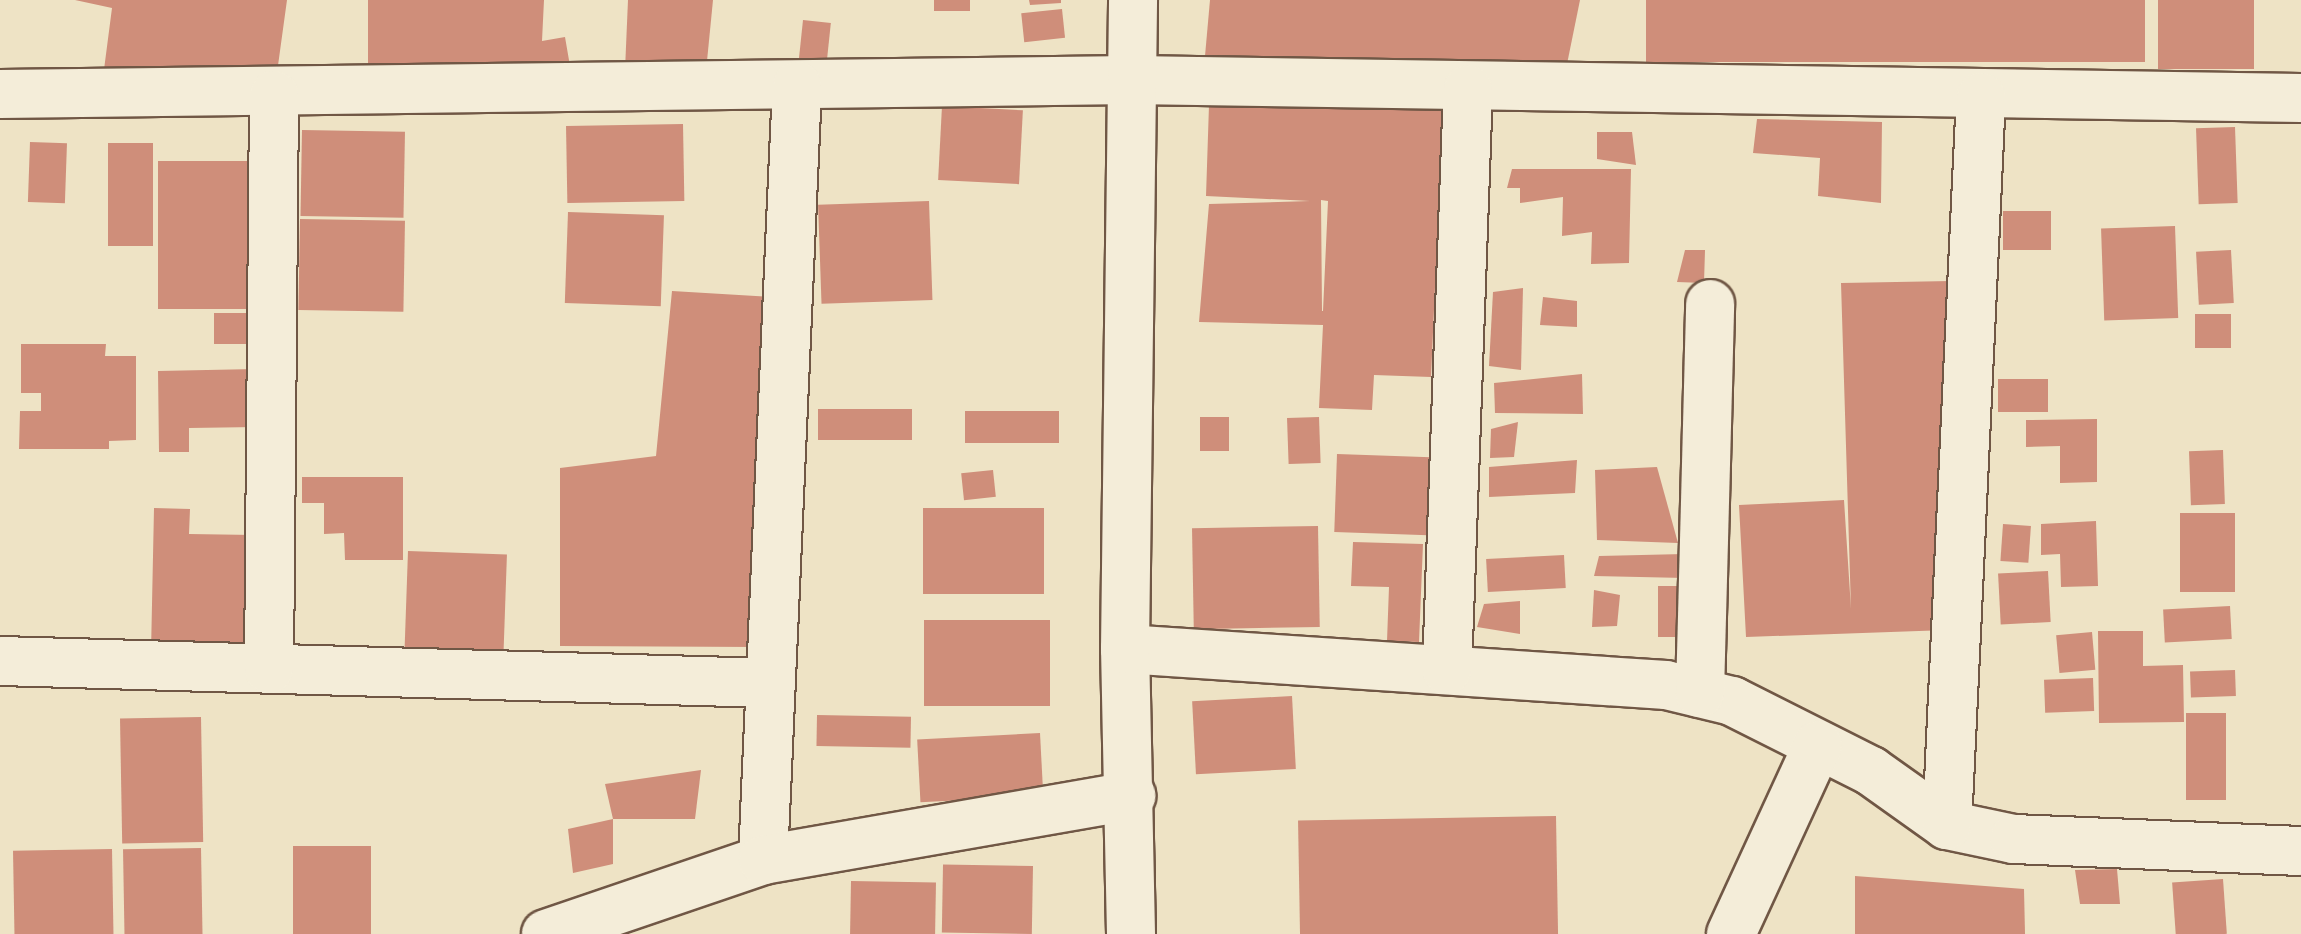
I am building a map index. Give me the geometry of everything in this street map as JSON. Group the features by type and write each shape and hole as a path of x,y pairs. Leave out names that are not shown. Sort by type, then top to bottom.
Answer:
{"street":[{"path":"1131,934 1124,649 1134,0"},
{"path":"0,94 274,95 1132,80 1468,90 2301,98"},
{"path":"763,860 797,86"},
{"path":"1447,670 1468,90"},
{"path":"269,669 274,95"},
{"path":"1947,825 1981,97"},
{"path":"1700,693 1710,304"},
{"path":"1124,649 1447,670 1700,693 1871,771 1947,825 2014,839 2301,850"},
{"path":"0,661 768,683"},
{"path":"1732,934 1818,744"},
{"path":"546,934 763,860 1130,796"}],"building":[{"path":"75,0 287,0 276,80 102,85 112,8"},
{"path":"368,0 544,0 542,41 565,37 570,66 368,76"},
{"path":"628,0 713,0 707,61 625,70"},
{"path":"934,0 970,0 970,11 934,11"},
{"path":"1029,0 1061,0 1061,3 1030,5"},
{"path":"1210,0 1580,0 1566,69 1205,56"},
{"path":"1646,0 2145,0 2145,62 1646,62"},
{"path":"2158,0 2254,0 2254,69 2158,69"},
{"path":"1062,9 1065,38 1024,42 1021,13"},
{"path":"803,20 831,23 826,65 799,62"},
{"path":"1333,103 1443,108 1431,377 1374,375 1372,410 1319,408 1323,325 1199,322 1209,204 1310,201 1206,196 1209,105","holes":["1321,200 1328,201 1323,311 1322,311"]},
{"path":"942,106 1023,110 1019,184 938,180"},
{"path":"1757,119 1882,122 1881,203 1818,196 1820,158 1753,153"},
{"path":"683,124 684,201 567,203 566,126"},
{"path":"2235,127 2238,203 2199,204 2196,128"},
{"path":"302,130 405,132 403,218 300,216"},
{"path":"1597,132 1632,132 1636,165 1597,159"},
{"path":"30,142 67,143 65,203 28,202"},
{"path":"108,143 153,143 153,246 108,246"},
{"path":"158,161 259,161 259,309 158,309"},
{"path":"1512,169 1631,169 1629,263 1591,264 1592,232 1562,236 1563,197 1520,203 1520,188 1507,188"},
{"path":"929,201 932,300 822,304 818,205"},
{"path":"2003,211 2051,211 2051,250 2003,250"},
{"path":"568,212 664,215 661,306 565,303"},
{"path":"300,219 405,221 403,312 298,310"},
{"path":"2175,226 2178,318 2104,321 2101,229"},
{"path":"1685,250 1705,250 1704,283 1677,282"},
{"path":"2231,250 2234,303 2199,305 2196,252"},
{"path":"1951,281 1947,630 1746,637 1739,505 1844,500 1851,609 1841,283"},
{"path":"1523,288 1521,370 1489,366 1493,292"},
{"path":"672,291 773,297 757,647 560,646 560,468 656,456"},
{"path":"1543,297 1577,301 1577,327 1540,325"},
{"path":"214,313 258,313 258,344 214,344"},
{"path":"2195,314 2231,314 2231,348 2195,348"},
{"path":"21,344 106,344 105,356 136,356 136,440 109,441 109,449 19,449 20,411 41,411 41,393 21,393"},
{"path":"256,369 257,427 189,428 189,452 159,452 158,371"},
{"path":"1582,374 1583,414 1495,413 1494,383"},
{"path":"1998,379 2048,379 2048,412 1998,412"},
{"path":"818,409 912,409 912,440 818,440"},
{"path":"965,411 1059,411 1059,443 965,443"},
{"path":"1200,417 1229,417 1229,451 1200,451"},
{"path":"1319,417 1321,463 1289,464 1287,418"},
{"path":"2097,419 2097,482 2060,483 2060,446 2026,447 2026,420"},
{"path":"1518,422 1514,457 1490,458 1491,429"},
{"path":"2223,450 2225,504 2191,505 2189,451"},
{"path":"1337,454 1431,457 1428,535 1334,532"},
{"path":"1577,460 1575,493 1489,497 1489,467"},
{"path":"1657,467 1678,543 1597,540 1595,470"},
{"path":"993,470 996,497 964,500 961,473"},
{"path":"302,477 403,477 403,560 345,560 344,533 324,534 324,503 302,503"},
{"path":"154,508 190,509 189,534 254,535 252,654 151,652"},
{"path":"923,508 1044,508 1044,594 923,594"},
{"path":"2180,513 2235,513 2235,592 2180,592"},
{"path":"2096,521 2098,586 2061,587 2060,554 2041,555 2041,524"},
{"path":"2003,524 2031,526 2028,563 2000,561"},
{"path":"1318,526 1320,627 1194,629 1192,528"},
{"path":"1353,542 1423,544 1419,642 1387,641 1389,587 1351,586"},
{"path":"408,551 507,554 504,652 405,649"},
{"path":"1684,554 1685,578 1594,576 1599,556"},
{"path":"1564,555 1566,588 1488,592 1486,559"},
{"path":"2048,571 2051,622 2001,625 1998,574"},
{"path":"1658,586 1687,586 1687,637 1658,637"},
{"path":"1594,590 1620,595 1617,626 1592,627"},
{"path":"1520,601 1520,634 1477,627 1484,604"},
{"path":"2230,606 2232,639 2165,642 2163,610"},
{"path":"924,620 1050,620 1050,706 924,706"},
{"path":"2098,631 2143,631 2143,666 2183,665 2184,722 2099,723"},
{"path":"2092,632 2095,670 2059,673 2056,635"},
{"path":"2235,670 2236,696 2191,698 2190,672"},
{"path":"2093,678 2094,711 2045,713 2044,680"},
{"path":"1292,696 1296,769 1196,774 1192,701"},
{"path":"2186,713 2226,713 2226,800 2186,800"},
{"path":"817,715 911,717 910,748 816,746"},
{"path":"201,717 203,842 122,843 120,718"},
{"path":"1040,733 1043,796 920,802 917,739"},
{"path":"701,770 695,819 613,819 605,784"},
{"path":"1556,816 1558,934 1300,934 1298,821"},
{"path":"613,819 613,864 573,873 568,829"},
{"path":"293,846 371,846 371,934 293,934"},
{"path":"201,848 203,934 124,934 123,849"},
{"path":"112,849 113,934 14,934 13,851"},
{"path":"943,864 1033,866 1032,934 942,932"},
{"path":"2117,869 2120,904 2080,904 2075,870"},
{"path":"1855,876 2024,889 2025,934 1855,934"},
{"path":"2223,879 2227,934 2176,934 2172,883"},
{"path":"851,881 936,882 935,934 850,934"}]}
